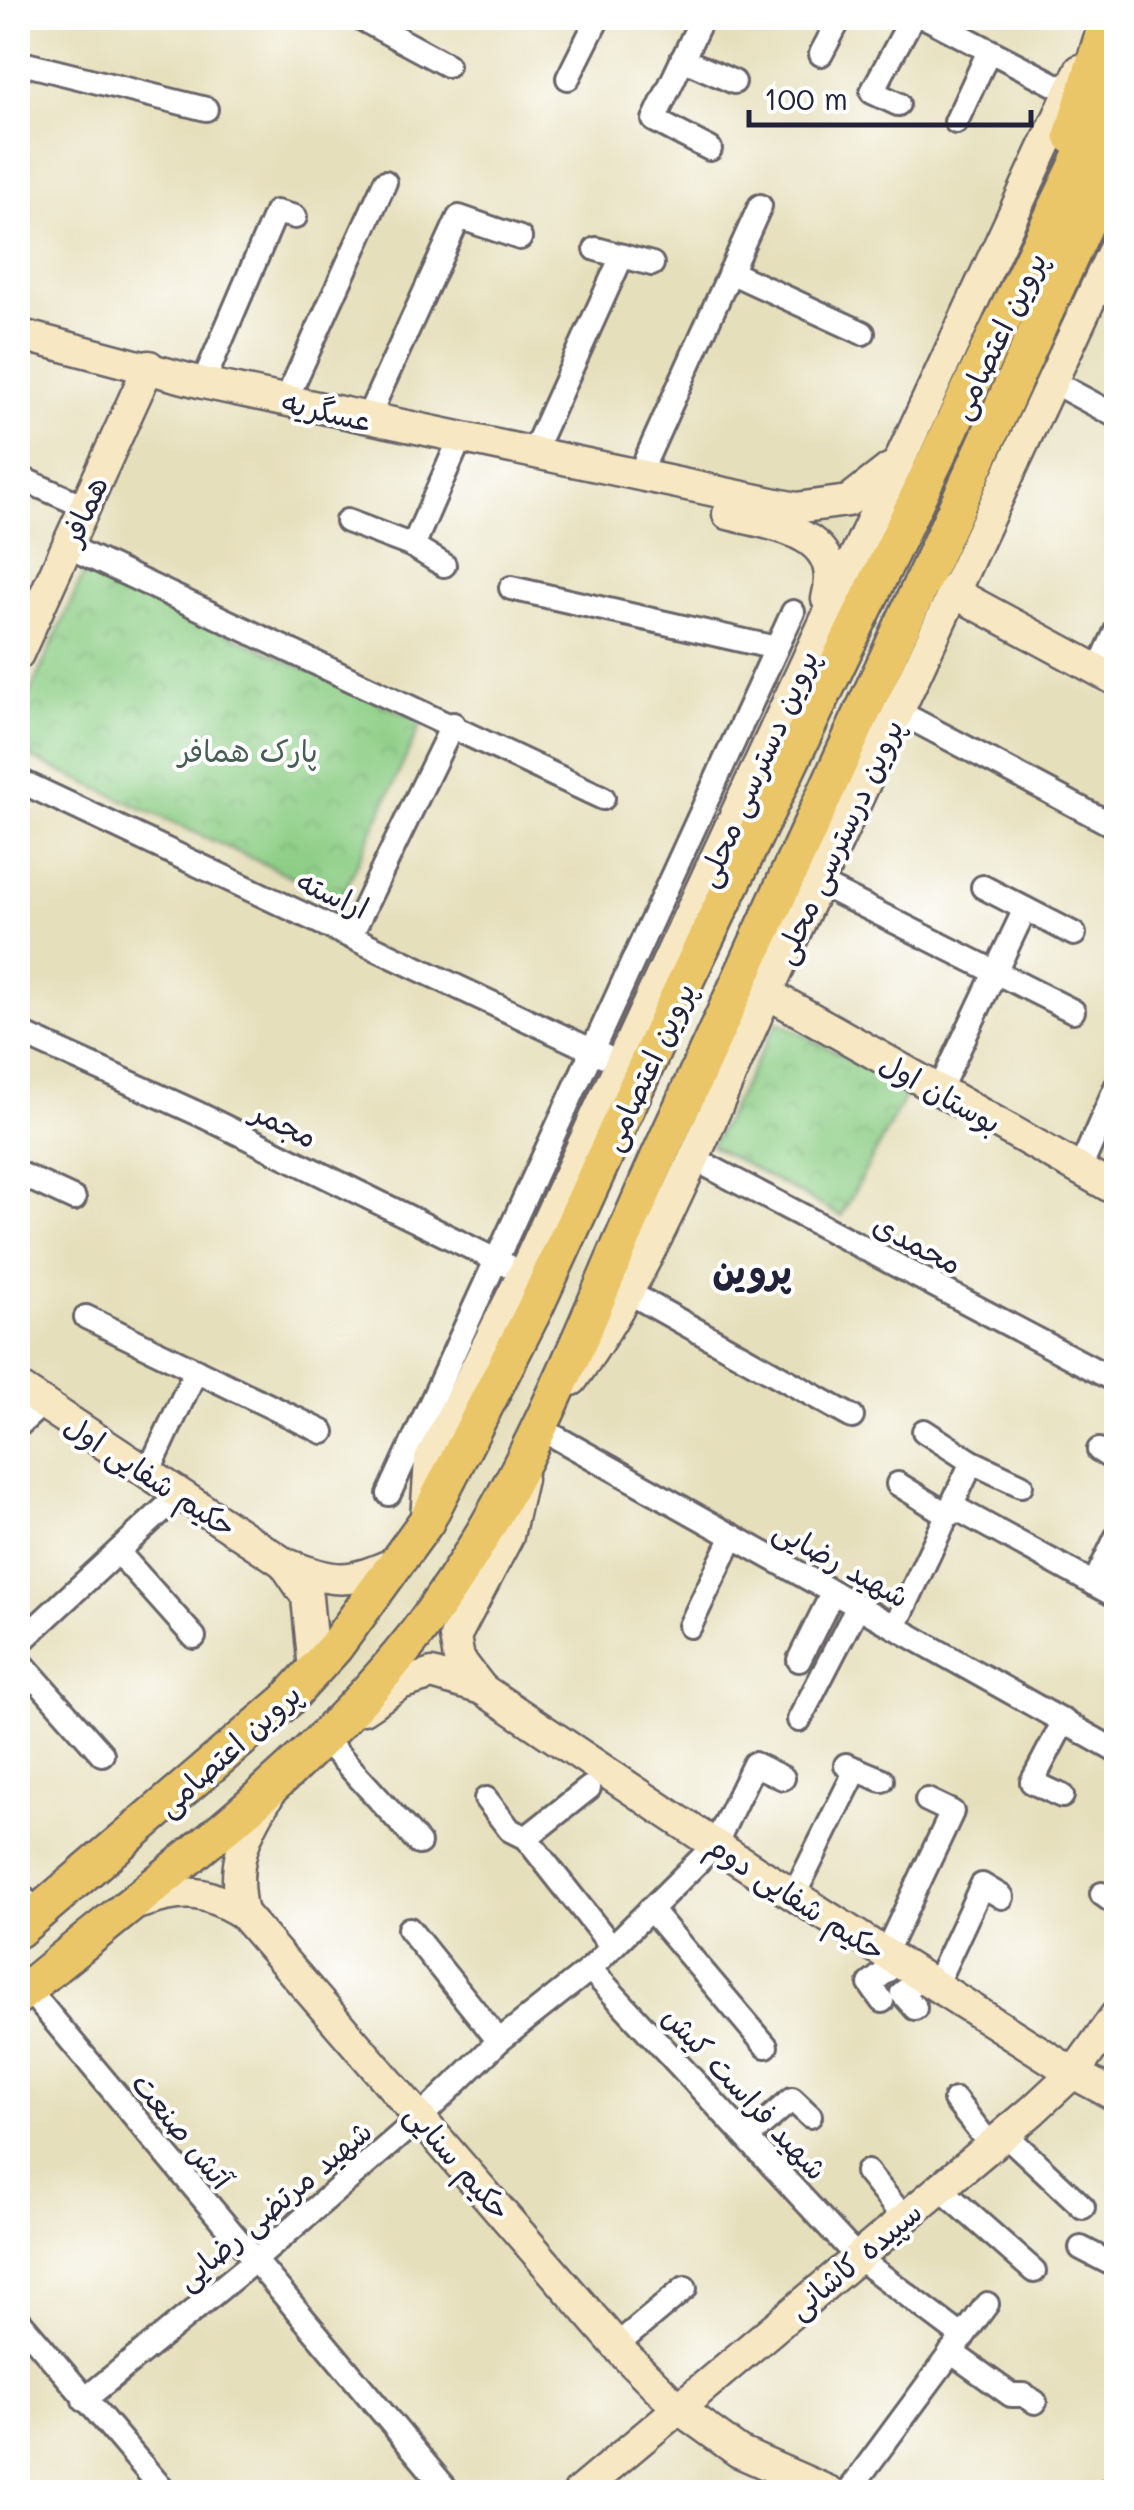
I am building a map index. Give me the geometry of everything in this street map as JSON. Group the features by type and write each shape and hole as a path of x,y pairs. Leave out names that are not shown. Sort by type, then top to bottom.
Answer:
{"main road":[{"path":"1035,255 1107,18"},
{"name":"پروین اعتصامی","path":"24,1912 194,1783 314,1670 402,1560 426,1522 535,1308 672,1009 1116,84"},
{"path":"1070,258 1116,157"},
{"path":"1070,258 1116,185"},
{"name":"پروین اعتصامی","path":"22,1992 329,1733 414,1636 490,1520 533,1439 1070,258"}],"street":[{"path":"360,18 400,27 447,65"},
{"path":"568,78 598,18"},
{"path":"702,18 654,120 710,150"},
{"path":"821,54 840,18"},
{"path":"898,104 872,92 912,18"},
{"path":"927,18 1069,92"},
{"name":"پروین دسترسی محلی","path":"426,1522 430,1460 510,1266 620,1066 895,464 1107,18"},
{"path":"956,122 989,51"},
{"path":"682,60 734,82"},
{"path":"18,62 206,109"},
{"path":"286,400 384,182"},
{"path":"640,475 760,206"},
{"path":"203,383 276,212 295,217"},
{"path":"367,419 459,218 520,238"},
{"name":"پروین درسترسی محلی","path":"533,1439 612,1324 628,1292 951,591 1116,244"},
{"path":"596,249 652,264"},
{"path":"532,456 622,256"},
{"path":"730,272 862,332"},
{"name":"عسگریه","path":"18,334 203,383 532,456 796,508 848,501 895,464"},
{"name":"همافر","path":"18,654 24,618 67,546 148,366"},
{"path":"1051,381 1116,416"},
{"path":"413,546 460,439"},
{"name":"عسگریه","path":"640,475 662,494 806,536"},
{"path":"18,477 84,506"},
{"path":"806,536 819,540 837,528 838,518 821,507"},
{"path":"347,521 413,546 444,565"},
{"path":"806,536 828,559 832,580 818,630"},
{"path":"67,546 603,798"},
{"path":"511,588 776,648"},
{"path":"951,591 1107,675 1116,631"},
{"path":"390,1494 510,1266 593,1049 793,612"},
{"path":"897,711 1116,827"},
{"path":"351,934 452,724"},
{"name":"اراسته","path":"18,780 351,934 593,1049 620,1066"},
{"path":"818,884 1073,1012"},
{"path":"983,887 1074,934"},
{"path":"940,1091 1025,909"},
{"name":"بوستان اول","path":"767,993 1116,1190"},
{"name":"مجمر","path":"18,1032 199,1114 510,1266"},
{"path":"1080,1168 1116,1087"},
{"name":"محمدی","path":"692,1157 1116,1381"},
{"path":"18,1173 74,1200"},
{"path":"628,1292 852,1418"},
{"path":"86,1317 323,1432"},
{"path":"148,1474 196,1370"},
{"path":"18,1426 30,1396"},
{"name":"حکیم شفایی اول","path":"30,1396 284,1564"},
{"path":"924,1431 972,1462 1021,1485"},
{"path":"482,1689 459,1658 455,1637 508,1536 533,1439"},
{"name":"شهید رضایی","path":"533,1439 733,1536 1116,1751"},
{"path":"896,1627 972,1462"},
{"path":"898,1484 948,1515"},
{"path":"18,1644 181,1493"},
{"path":"948,1515 959,1510 1116,1596"},
{"path":"690,1626 733,1536"},
{"path":"1094,1584 1116,1538"},
{"path":"118,1552 194,1637"},
{"path":"284,1564 320,1578 355,1580 402,1560"},
{"path":"284,1564 307,1597 314,1670"},
{"path":"799,1660 834,1592"},
{"path":"799,1720 858,1606"},
{"path":"18,1659 102,1754"},
{"path":"420,1843 329,1733 400,1684 418,1677 441,1675 482,1689"},
{"name":"حکیم شفایی دوم","path":"482,1689 911,1977 1116,2096"},
{"path":"1062,1796 1032,1782 1064,1721"},
{"name":"شهید مرتضی رضایی","path":"84,2400 254,2262 422,2116 499,2041 602,1957 715,1845 754,1764 783,1778"},
{"path":"794,1896 851,1767 882,1780"},
{"path":"242,1913 235,1882 238,1853 280,1776"},
{"path":"526,1838 589,1788"},
{"name":"شهید فراست کیش","path":"486,1798 510,1830 526,1838 602,1957 747,2138 857,2257 1011,2395 1036,2402"},
{"path":"911,1977 952,1812 928,1800"},
{"path":"882,2000 870,1984 911,1977 982,1886 1002,1897"},
{"path":"123,1908 193,1891 214,1896 242,1913"},
{"path":"650,1909 766,2046"},
{"name":"حکیم سنایی","path":"242,1913 422,2116 617,2346 678,2408 739,2452 830,2492"},
{"path":"409,1929 499,2041"},
{"name":"آتش صنعت","path":"22,1992 449,2492"},
{"name":"سپیده کاشانی","path":"579,2492 1073,2074 1116,2015"},
{"path":"747,2138 792,2099 810,2116"},
{"path":"954,2100 1083,2207"},
{"path":"867,2172 904,2218"},
{"path":"940,2188 1034,2271"},
{"path":"1081,2248 1116,2266"},
{"path":"617,2346 685,2288"},
{"path":"848,2492 987,2304"},
{"path":"22,2335 165,2492"}],"green space":[{"name":"پارک همافر","path":"86,569 422,722 341,899 18,752 18,719"},
{"path":"778,1021 908,1091 841,1216 711,1146"}],"district":[{"name":"پروین","path":"752,1270"}]}
